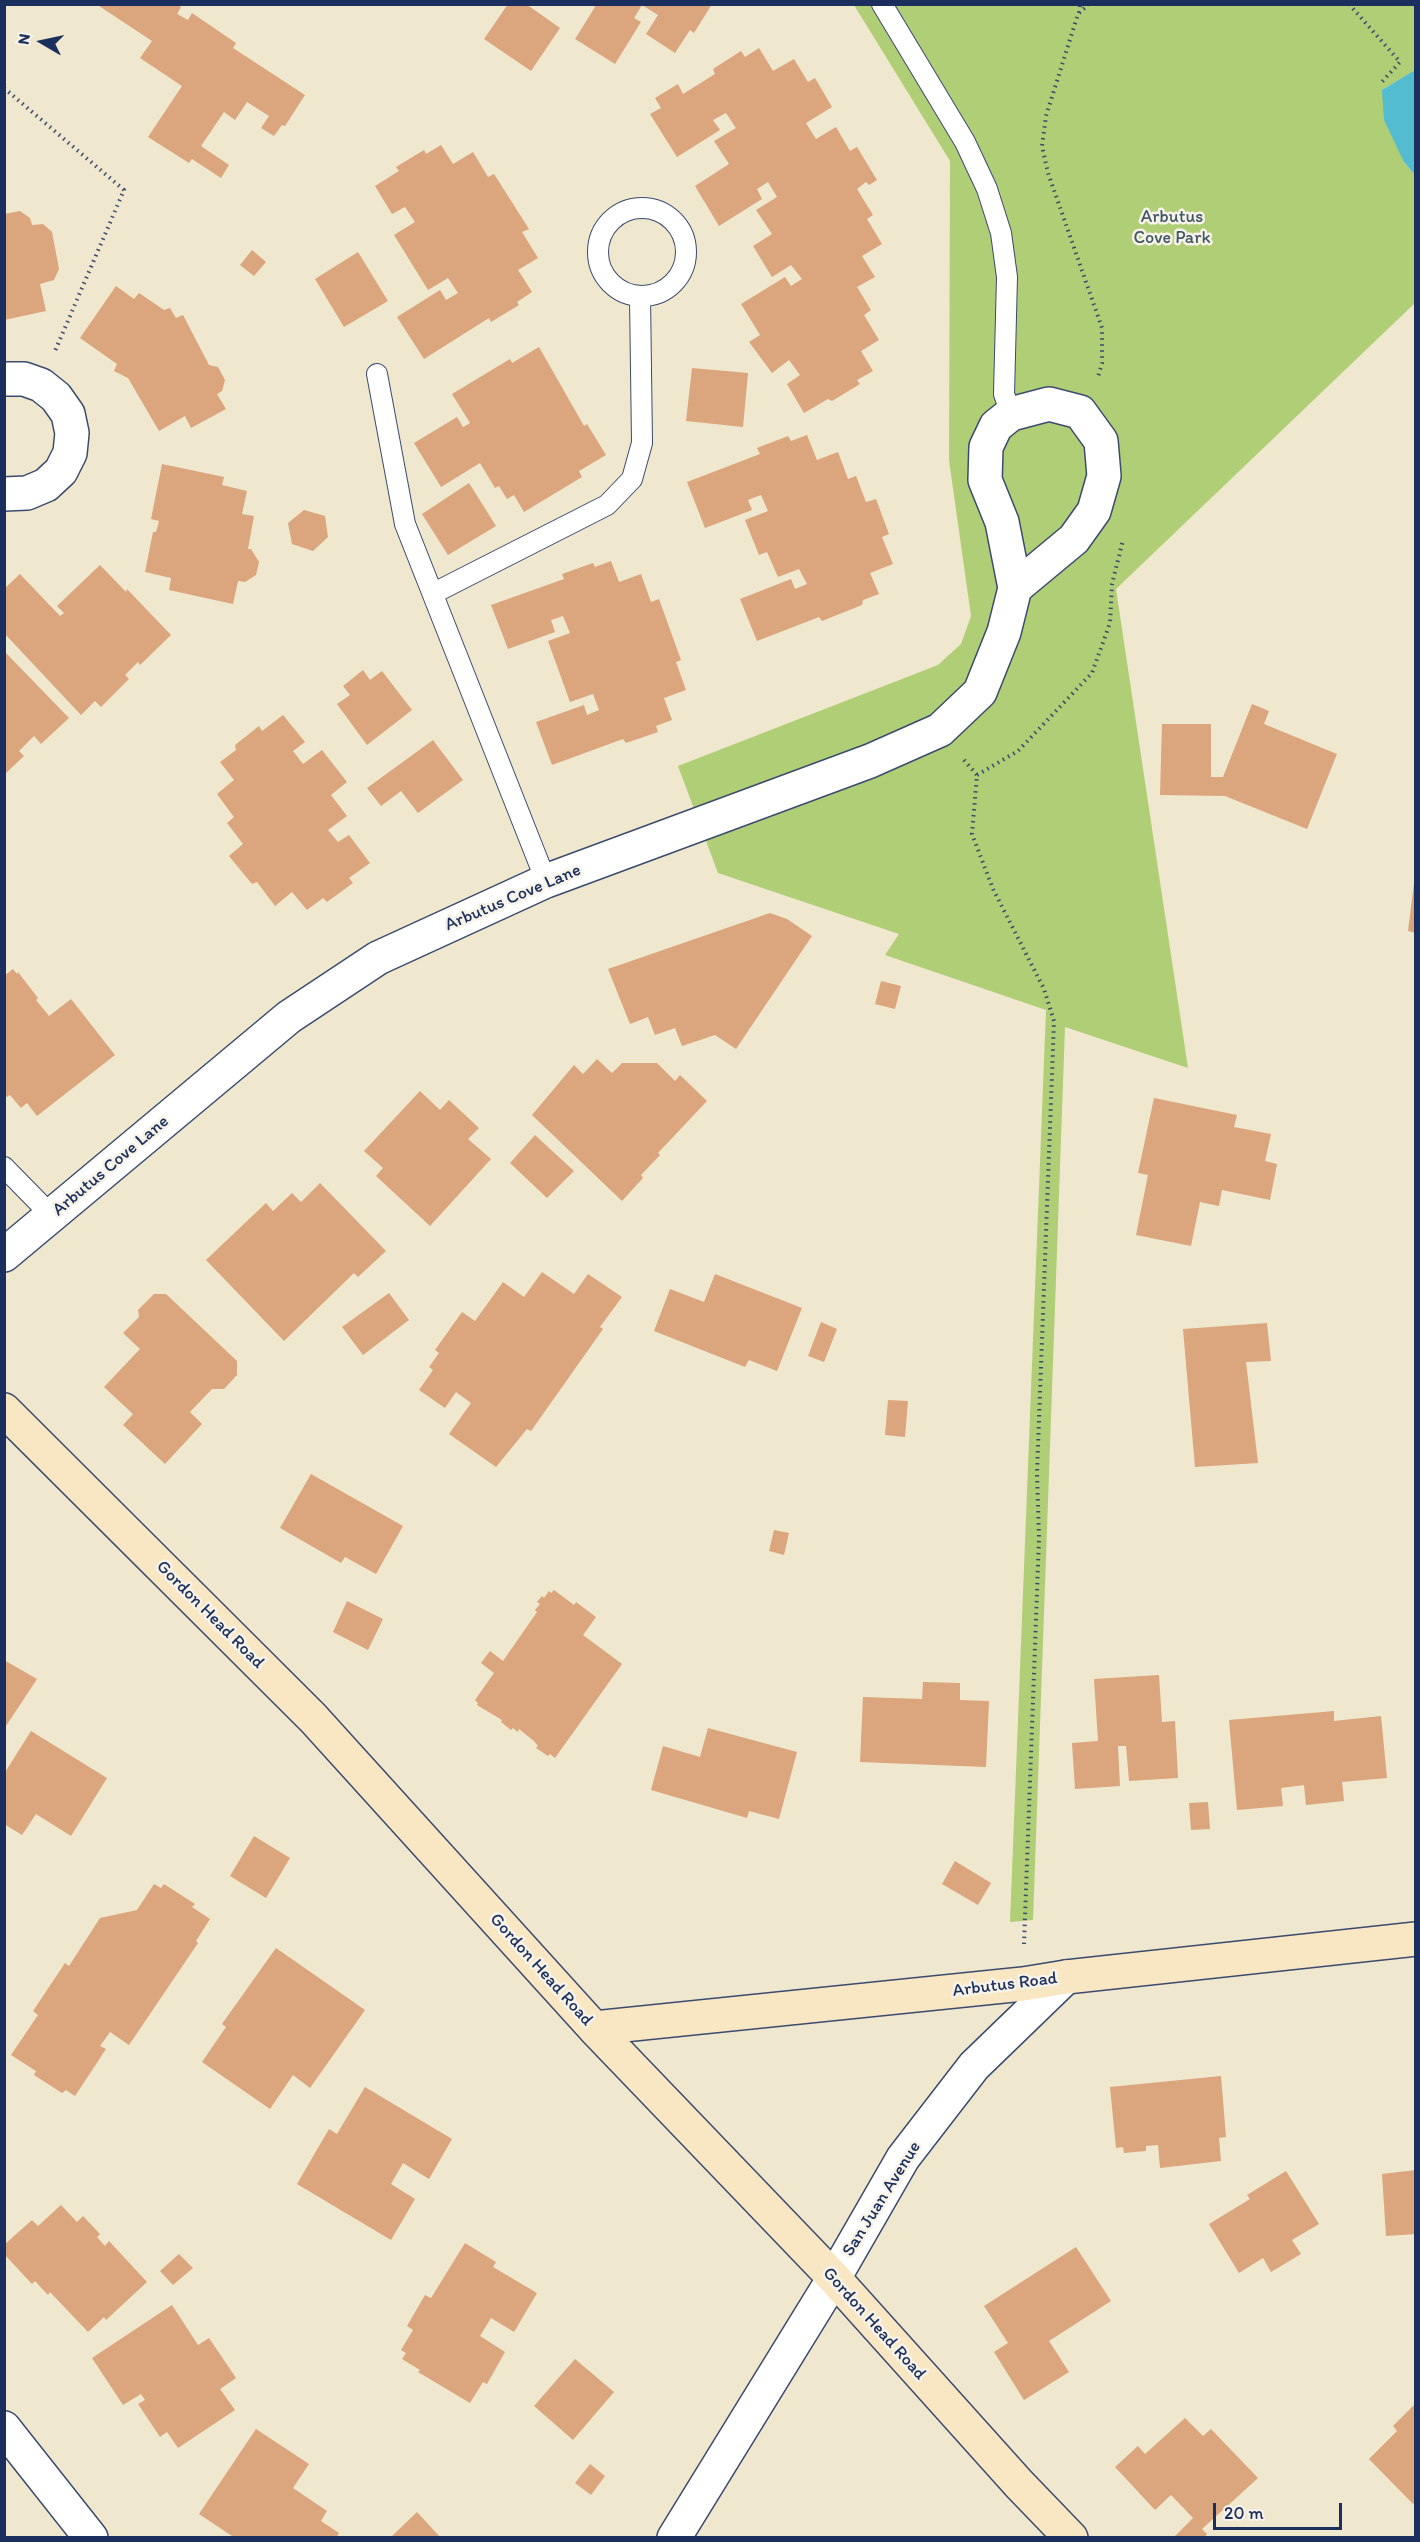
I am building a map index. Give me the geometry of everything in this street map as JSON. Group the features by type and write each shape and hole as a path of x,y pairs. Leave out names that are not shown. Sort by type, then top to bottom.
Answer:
{"main road":[{"name":"Gordon Head Road","path":"4,1410 313,1718 594,2028 834,2278 1019,2484 1071,2538"},
{"name":"Arbutus Road","path":"594,2028 1023,1984 1066,1977 1416,1939"}],"street":[{"path":"4,379 24,379 41,385 57,397 68,414 72,433 70,453 61,471 46,485 27,493 4,494"},
{"path":"1011,414 1049,404 1080,412 1101,441 1104,476 1094,511 1074,539 1015,588"},
{"name":"Arbutus Cove Lane","path":"4,1255 289,1017 378,958 546,881 870,761 940,730 980,692 1004,632 1015,588 1002,522 985,480 986,447 996,426 1011,414"},
{"name":"San Juan Avenue","path":"674,2538 834,2278 903,2158 974,2066 1066,1977"},
{"path":"4,2428 92,2538"}],"lane":[{"path":"882,4 966,142 991,200 1001,233 1007,277 1005,394 1011,414"},
{"path":"639,208 667,215 677,225 684,238 686,252 684,266 668,289 654,295 640,296 626,294 613,286 604,275 598,260 598,246 607,225 625,212 639,208"},
{"path":"434,593 607,505 632,479 642,443 640,296"},
{"path":"377,374 405,524 546,881"},
{"path":"4,1167 51,1215"}],"path":[{"path":"1080,4 1046,116 1042,146 1048,173 1102,328 1102,363 1095,386 1080,412"},
{"path":"1078,14 1089,4"},
{"path":"1349,4 1400,62 1381,83"},
{"path":"4,88 124,190 41,385"},
{"path":"977,775 1018,751 1092,673 1110,623 1112,584 1125,531"},
{"path":"940,730 977,775 972,834 993,889 1044,989 1054,1022 1037,1473 1039,1538 1023,1984"}],"green space":[{"name":"Arbutus Cove Park","path":"854,5 1415,5 1415,70 1382,90 1404,162 1415,175 1415,303 1116,589 1188,1068 1065,1027 1033,1920 1010,1922 1046,1010 885,955 899,934 718,873 678,766 938,665 961,644 971,616 949,460 950,161"}],"water":[{"path":"1415,70 1415,175 1404,162 1384,120 1382,90"}],"building":[{"path":"96,4 178,4 181,7 177,14 188,20 192,13 236,43 233,48 305,95 285,126 282,125 274,136 261,128 269,116 247,102 235,120 224,112 201,146 229,165 221,178 192,159 189,163 148,137 182,86 140,58 152,41"},
{"path":"508,4 526,4 560,28 531,71 484,39"},
{"path":"592,4 712,4 694,33 690,30 675,53 646,34 658,15 642,5 634,18 641,22 615,64 575,39 595,7"},
{"path":"759,48 773,71 794,59 808,82 815,78 832,107 806,123 816,139 836,127 850,151 857,147 877,180 869,185 866,182 857,189 873,215 867,219 882,244 862,256 875,277 857,287 871,310 864,315 879,340 861,351 873,371 857,380 860,384 832,401 828,399 804,413 787,384 800,375 789,360 772,373 749,342 760,335 741,304 785,277 791,286 802,279 791,265 772,277 753,246 772,234 756,210 777,197 768,182 757,189 762,199 719,226 695,186 729,164 714,141 736,128 726,113 713,120 720,130 677,157 650,114 661,108 655,98 678,84 683,94 715,74 713,69 741,51 745,57"},
{"path":"441,145 453,164 473,152 488,177 494,174 529,229 522,232 538,258 518,270 532,292 517,302 519,305 491,322 489,318 424,359 397,317 440,290 446,300 458,293 448,278 428,290 394,235 415,222 405,207 392,214 375,186 399,171 396,167 424,150 426,154"},
{"path":"20,211 30,218 32,225 43,224 52,232 59,269 54,280 40,284 46,311 4,320 4,214"},
{"path":"252,250 266,262 254,276 240,265"},
{"path":"358,252 388,301 344,327 315,279"},
{"path":"116,286 134,299 139,293 164,310 170,308 176,318 183,315 209,365 218,367 225,380 222,391 217,394 226,409 191,428 185,416 159,431 128,378 114,371 117,364 80,338"},
{"path":"539,347 584,426 587,424 606,455 579,471 582,477 524,512 514,495 507,499 499,486 495,488 480,463 441,487 414,443 457,417 463,427 470,423 452,394 510,359 512,363"},
{"path":"692,368 748,373 743,427 686,421"},
{"path":"807,435 817,460 838,452 848,479 856,476 866,502 876,499 889,534 882,537 893,564 870,573 879,594 863,600 862,605 822,621 819,617 757,641 740,599 791,579 795,589 807,584 799,569 778,577 767,552 759,555 745,520 768,511 761,495 748,500 752,510 705,528 687,482 760,454 757,448 788,436 791,441"},
{"path":"162,464 224,477 222,485 247,491 242,514 254,516 248,549 251,549 259,562 256,575 245,582 238,581 233,604 169,590 171,578 145,572 153,532 156,532 159,521 151,519"},
{"path":"469,483 496,526 448,555 422,514"},
{"path":"304,510 325,516 328,537 313,551 292,544 288,523"},
{"path":"611,561 619,582 641,574 651,602 659,599 681,660 676,662 686,690 664,698 672,720 656,726 658,732 626,743 623,739 552,765 536,722 584,705 587,715 599,710 593,694 570,702 548,641 570,633 563,616 551,620 555,632 508,649 491,605 564,579 562,574 593,563 595,567"},
{"path":"100,565 126,592 127,589 171,635 140,665 138,662 125,675 129,679 101,707 95,701 81,715 4,633 4,589 20,574 60,616 64,613 57,606"},
{"path":"4,651 69,718 41,744 34,736 19,751 24,756 4,775"},
{"path":"363,670 370,680 382,671 412,710 367,745 337,704 350,695 343,686"},
{"path":"1252,704 1269,711 1264,724 1337,754 1307,829 1225,796 1160,795 1162,724 1211,724 1211,777 1223,777"},
{"path":"283,715 305,742 293,751 303,764 322,750 347,782 331,795 347,816 328,830 338,842 349,835 370,863 349,878 353,883 327,902 323,898 307,910 292,892 275,906 257,882 252,884 229,856 243,844 227,823 234,817 217,794 234,780 220,762 236,750 235,745 259,726 262,731"},
{"path":"433,740 463,780 418,813 401,791 381,806 367,788"},
{"path":"1414,883 1416,884 1416,933 1408,931"},
{"path":"770,913 787,919 812,936 736,1049 715,1035 682,1046 675,1028 655,1035 648,1017 630,1024 608,969"},
{"path":"13,969 17,974 18,972 38,998 36,1000 49,1016 71,999 115,1055 37,1116 27,1103 21,1108 10,1095 7,1097 4,1094 4,976"},
{"path":"881,981 901,986 895,1009 875,1004"},
{"path":"597,1059 612,1073 622,1063 657,1063 675,1081 680,1075 707,1101 658,1153 660,1155 641,1175 643,1178 622,1201 532,1115 574,1065 583,1074"},
{"path":"420,1091 440,1110 449,1100 479,1128 468,1139 491,1159 430,1226 376,1176 383,1168 364,1151"},
{"path":"1154,1098 1237,1115 1234,1127 1271,1134 1265,1161 1277,1164 1270,1200 1222,1190 1219,1206 1200,1202 1191,1246 1136,1235 1148,1175 1138,1173"},
{"path":"535,1135 574,1171 547,1198 510,1163"},
{"path":"320,1183 386,1251 358,1277 354,1273 284,1341 206,1260 266,1203 273,1211 292,1193 301,1202"},
{"path":"542,1272 574,1294 588,1274 622,1297 600,1327 603,1329 531,1431 527,1429 496,1467 449,1434 471,1403 456,1392 445,1408 419,1390 433,1370 429,1367 439,1353 435,1350 462,1312 475,1321 503,1282 524,1297"},
{"path":"715,1274 802,1308 777,1371 749,1360 745,1367 654,1331 670,1289 704,1302"},
{"path":"389,1293 409,1320 363,1355 342,1327"},
{"path":"154,1294 166,1294 237,1361 237,1375 224,1389 212,1389 190,1412 202,1424 165,1464 123,1425 133,1414 104,1387 140,1349 123,1333 139,1317 138,1310"},
{"path":"821,1322 837,1329 824,1362 808,1356"},
{"path":"1267,1323 1271,1361 1246,1362 1258,1463 1195,1467 1183,1329"},
{"path":"888,1400 908,1401 905,1437 885,1435"},
{"path":"311,1474 403,1526 376,1574 345,1557 341,1563 280,1528"},
{"path":"774,1530 789,1533 784,1555 769,1551"},
{"path":"554,1590 574,1605 576,1602 596,1617 583,1635 622,1664 555,1758 536,1748 538,1746 534,1741 519,1729 518,1732 513,1728 511,1730 501,1722 502,1720 477,1705 475,1700 494,1673 481,1663 490,1651 503,1661 537,1612 535,1610 540,1604 537,1602 549,1591 551,1593"},
{"path":"347,1601 383,1619 368,1650 333,1632"},
{"path":"4,1660 37,1679 4,1729"},
{"path":"1159,1675 1162,1722 1175,1721 1178,1778 1129,1781 1126,1746 1118,1746 1120,1786 1075,1789 1072,1743 1098,1741 1094,1679"},
{"path":"923,1682 960,1683 960,1700 989,1701 986,1767 860,1762 863,1697 922,1699"},
{"path":"1334,1711 1334,1721 1381,1716 1387,1778 1342,1782 1344,1801 1306,1805 1304,1785 1281,1788 1283,1806 1237,1810 1229,1720"},
{"path":"708,1728 797,1752 779,1819 749,1811 747,1818 651,1790 663,1746 700,1757"},
{"path":"31,1731 107,1778 71,1836 36,1814 22,1835 4,1824 4,1774"},
{"path":"1208,1802 1210,1829 1191,1830 1189,1803"},
{"path":"254,1836 290,1858 266,1898 230,1876"},
{"path":"955,1861 991,1883 978,1905 942,1884"},
{"path":"154,1884 161,1888 164,1884 195,1904 192,1907 210,1919 196,1941 198,1943 129,2045 110,2032 100,2046 106,2049 75,2096 66,2090 62,2093 34,2075 36,2071 11,2055 38,2015 33,2011 65,1963 69,1966 100,1918 137,1910"},
{"path":"276,1948 365,2010 310,2088 293,2075 270,2109 202,2062 226,2027 222,2024"},
{"path":"1221,2076 1226,2137 1219,2138 1221,2161 1160,2168 1158,2145 1146,2146 1146,2151 1124,2153 1123,2147 1116,2148 1110,2087"},
{"path":"365,2087 452,2139 429,2179 403,2163 391,2184 415,2199 391,2240 297,2184 329,2129 337,2134"},
{"path":"1416,2170 1416,2234 1386,2236 1382,2174"},
{"path":"1286,2171 1319,2224 1292,2240 1301,2254 1271,2272 1263,2258 1239,2273 1209,2224 1250,2199 1247,2195"},
{"path":"61,2205 77,2222 83,2216 100,2234 97,2237 105,2246 109,2241 147,2282 106,2320 104,2317 88,2332 50,2292 48,2295 35,2281 32,2284 4,2254 4,2245 32,2220 38,2226"},
{"path":"465,2243 496,2262 493,2267 537,2293 514,2332 491,2318 480,2336 505,2352 487,2384 483,2382 470,2403 418,2372 420,2370 402,2359 406,2353 401,2350 413,2330 407,2326 425,2295 431,2298"},
{"path":"1076,2247 1111,2301 1049,2341 1069,2372 1024,2400 994,2352 1008,2343 984,2306"},
{"path":"179,2254 193,2268 173,2285 160,2271"},
{"path":"172,2305 198,2345 209,2338 236,2378 220,2389 235,2410 178,2448 167,2432 160,2437 138,2404 145,2400 141,2394 123,2405 92,2358"},
{"path":"575,2359 614,2392 573,2440 534,2406"},
{"path":"1416,2403 1416,2501 1413,2504 1369,2459 1397,2431 1393,2426"},
{"path":"1185,2418 1203,2436 1211,2429 1258,2478 1202,2529 1207,2534 1204,2538 1173,2538 1193,2518 1171,2495 1155,2510 1115,2467 1138,2446 1145,2454"},
{"path":"256,2429 309,2464 293,2488 327,2511 321,2521 339,2533 336,2538 247,2538 244,2536 235,2538 199,2514"},
{"path":"590,2464 605,2476 591,2495 575,2483"},
{"path":"417,2512 441,2538 390,2538"}]}
